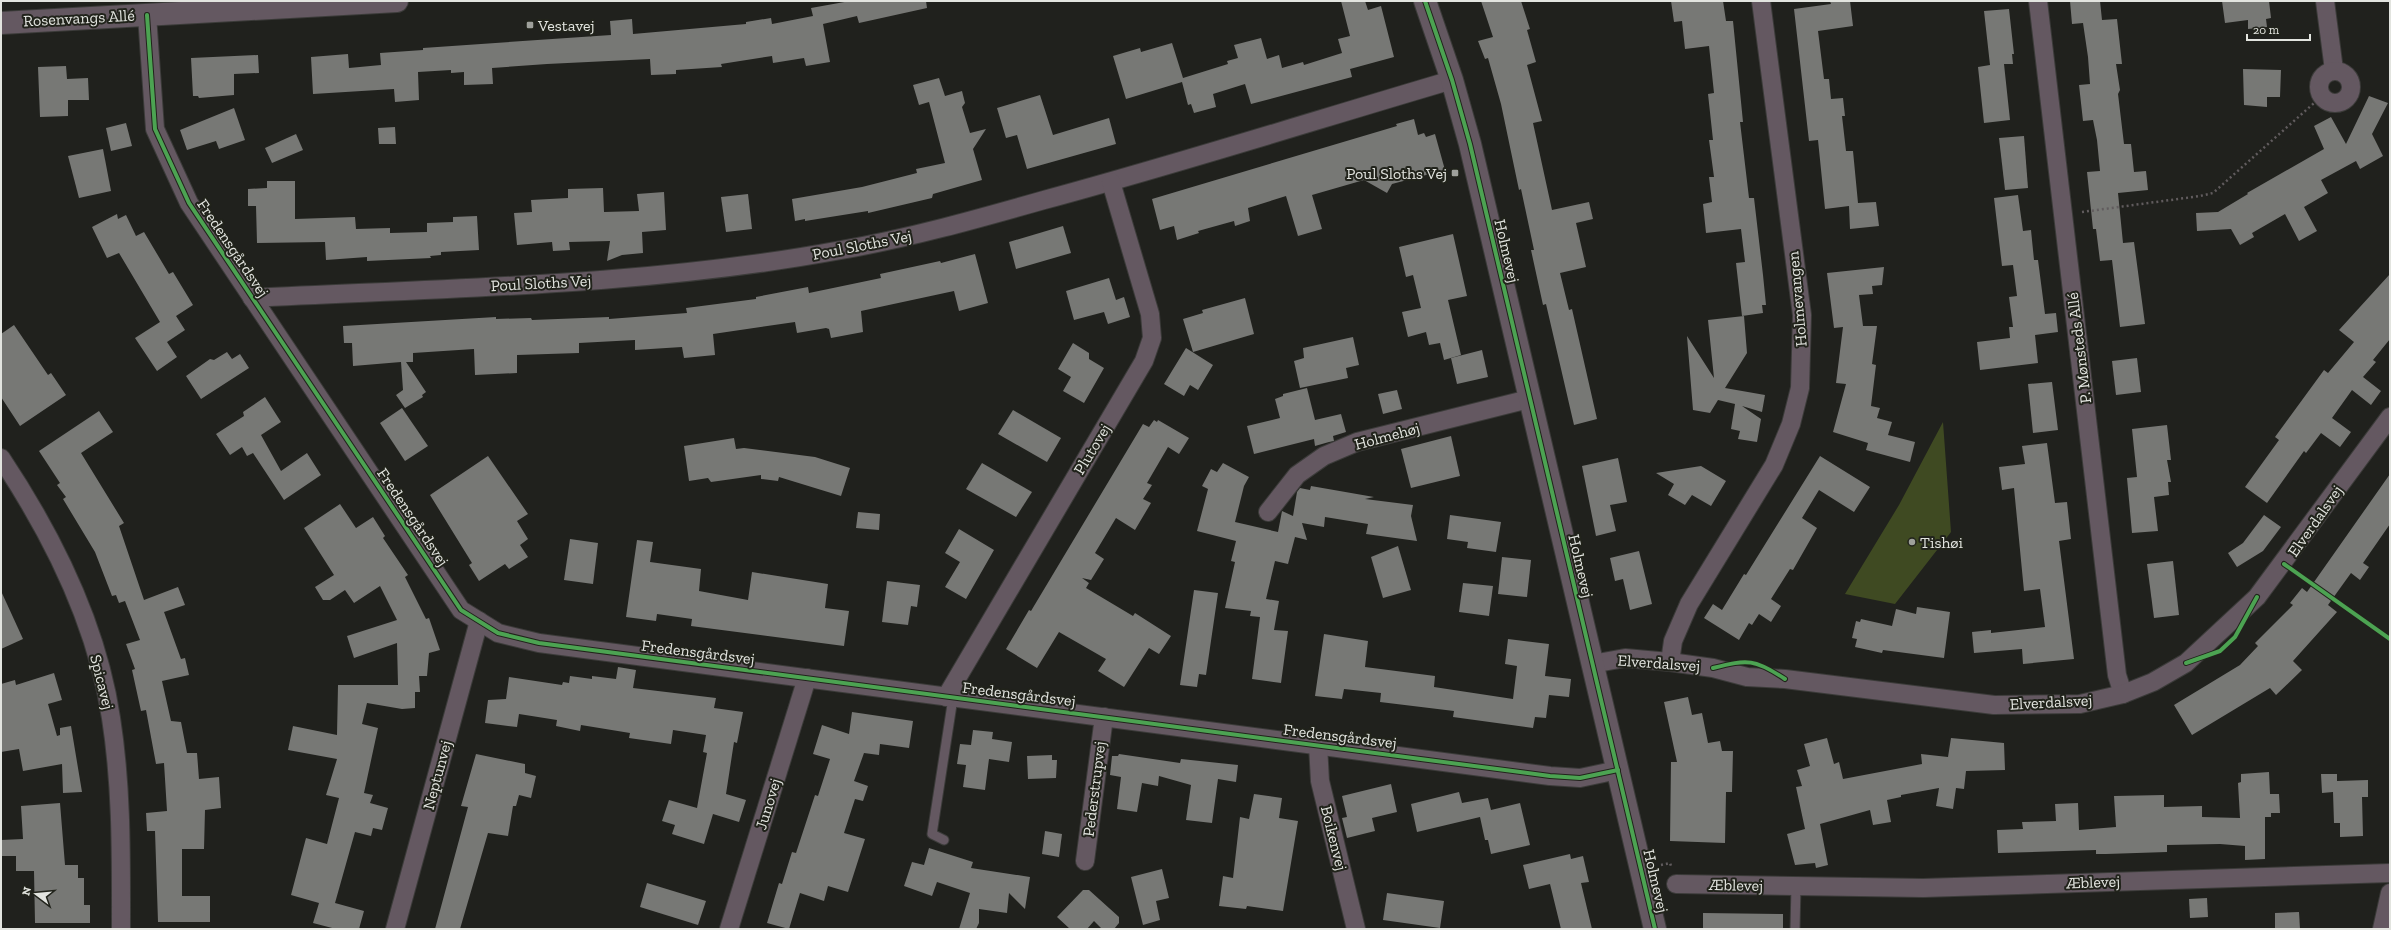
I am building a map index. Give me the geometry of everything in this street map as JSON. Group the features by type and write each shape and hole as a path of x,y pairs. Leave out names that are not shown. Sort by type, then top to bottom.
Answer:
{"street":[{"name":"Rosenvangs Allé","path":"1,23 397,1"},
{"name":"Holmevej","path":"1425,1 1452,80 1473,157 1528,399 1618,770 1654,929"},
{"name":"Holmevangen","path":"1670,662 1673,641 1689,604 1774,465 1791,424 1800,388 1802,315 1761,1"},
{"name":"P. Mønsteds Allé","path":"2038,1 2116,675 2123,694"},
{"path":"2325,1 2334,70"},
{"name":"Fredensgårdsvej","path":"147,14 156,129 189,203 461,610 498,633 539,643 1550,776 1580,778 1618,770"},
{"path":"2334,70 2346,74 2350,79 2351,91 2348,97 2336,103 2330,102 2322,96 2318,88 2322,76 2334,70"},
{"name":"Poul Sloths Vej","path":"252,298 635,278 742,266 842,250 938,230 1111,182 1452,80"},
{"name":"Plutovej","path":"950,697 1144,361 1152,338 1150,314 1111,182"},
{"name":"Holmehøj","path":"1268,512 1298,475 1324,456 1357,442 1528,399"},
{"name":"Elverdalsvej","path":"1592,664 1625,658 1670,662 1713,668 1747,677 1785,679 1994,705 2080,704 2123,694 2153,682 2186,663 2257,597 2390,417"},
{"name":"Spicavej","path":"1,458 30,502 58,554 78,601 98,660 111,716 119,780 121,838 121,929"},
{"name":"Neptunvej","path":"395,929 479,621"},
{"name":"Junovej","path":"729,929 807,678"},
{"name":"Pederstrupvej","path":"1085,861 1104,717"},
{"name":"Boikenvej","path":"1318,745 1320,781 1356,929"},
{"name":"Æblevej","path":"1676,884 1922,888 2390,873"},
{"path":"2382,929 2390,893"}],"lane":[{"path":"944,840 932,834 950,697"},
{"path":"1795,929 1796,886"}],"path":[{"path":"2063,214 2200,196 2212,192 2322,96"}],"green space":[{"path":"1943,422 1951,532 1895,604 1845,594 1899,505"}],"building":[{"path":"850,1 926,1 927,8 859,23 857,16 823,24 830,62 806,66 804,58 773,63 772,56 721,64 722,67 676,70 676,74 651,75 650,59 547,64 492,68 493,84 464,85 464,72 451,73 451,70 418,72 419,100 395,102 394,89 313,94 311,57 348,54 349,68 381,65 380,53 423,50 423,48 611,35 610,21 632,19 633,34 746,24 746,22 771,18 772,24 813,16 811,8"},
{"path":"1341,1 1365,1 1368,10 1381,6 1394,57 1350,69 1352,77 1251,104 1245,84 1213,94 1216,107 1194,113 1191,104 1188,105 1182,82 1126,99 1113,56 1140,48 1141,52 1172,43 1183,78 1228,64 1227,61 1238,58 1234,45 1261,38 1267,59 1279,55 1282,68 1303,62 1304,65 1342,53 1338,39 1350,36"},
{"path":"1481,1 1521,1 1530,29 1527,30 1536,62 1527,65 1542,121 1533,123 1552,210 1589,202 1593,219 1576,223 1586,267 1560,273 1569,310 1572,309 1597,419 1574,425 1546,304 1543,305 1531,250 1534,250 1521,189 1519,190 1501,104 1488,58 1485,59 1478,41 1493,37"},
{"path":"1671,1 1723,1 1726,21 1733,21 1743,122 1740,122 1749,198 1754,198 1763,275 1766,305 1762,305 1763,313 1742,316 1736,263 1745,262 1741,229 1706,233 1703,204 1712,202 1709,177 1714,177 1709,140 1713,140 1708,94 1714,93 1709,46 1685,49 1682,21 1674,22"},
{"path":"1830,1 1850,1 1853,26 1818,31 1824,79 1829,79 1831,99 1843,98 1845,116 1842,116 1846,151 1853,151 1858,203 1876,202 1879,226 1850,229 1849,206 1825,209 1818,140 1809,141 1794,9 1831,4"},
{"path":"2070,1 2100,1 2102,20 2117,19 2122,64 2116,64 2120,90 2118,94 2124,144 2131,144 2134,172 2146,171 2148,190 2118,193 2123,243 2134,242 2145,324 2120,327 2112,260 2100,261 2096,229 2093,229 2087,172 2100,171 2097,140 2093,120 2083,121 2079,85 2090,84 2088,57 2083,23 2072,24"},
{"path":"2222,1 2269,1 2271,18 2266,19 2267,27 2248,29 2248,20 2225,23"},
{"path":"2009,9 2014,54 2012,54 2013,64 2004,64 2010,120 1984,123 1978,67 1990,65 1984,11"},
{"path":"258,55 259,73 234,74 234,95 199,98 198,96 193,96 191,58"},
{"path":"66,66 67,79 88,78 89,100 68,100 68,116 40,117 38,67"},
{"path":"2243,69 2281,70 2280,97 2267,97 2267,107 2244,105"},
{"path":"939,78 945,96 962,91 965,103 962,107 970,133 986,129 973,149 982,180 933,194 932,198 868,213 868,211 805,221 805,219 795,221 792,199 862,187 917,173 916,169 945,163 929,102 919,105 913,85"},
{"path":"1040,95 1053,135 1109,118 1116,144 1027,169 1017,135 1006,138 997,108"},
{"path":"2369,96 2388,103 2372,134 2383,156 2360,169 2356,161 2321,180 2328,193 2304,207 2317,231 2299,241 2285,214 2252,233 2254,237 2240,245 2231,229 2197,231 2196,213 2218,212 2248,194 2247,193 2324,149 2314,126 2331,117 2346,144"},
{"path":"234,108 245,140 219,149 216,141 187,150 180,130"},
{"path":"1414,119 1418,135 1424,133 1426,137 1435,134 1445,170 1392,184 1387,193 1364,180 1312,195 1322,229 1298,236 1286,196 1248,208 1250,221 1235,226 1234,221 1198,231 1199,233 1177,240 1174,226 1160,230 1152,199 1397,126 1396,124"},
{"path":"126,123 132,146 111,151 106,128"},
{"path":"395,127 396,144 379,144 378,128"},
{"path":"296,134 303,150 272,163 265,148"},
{"path":"2024,136 2028,188 2005,190 1999,138"},
{"path":"103,149 111,191 79,198 68,156"},
{"path":"267,181 295,181 295,219 355,217 356,229 390,228 390,233 427,232 427,223 453,222 453,217 477,216 479,250 441,252 441,255 430,256 431,258 367,261 367,257 326,260 325,242 257,243 256,206 248,206 248,189 267,188"},
{"path":"603,188 604,212 639,211 637,194 664,192 666,230 642,232 643,253 622,255 607,261 610,241 569,242 570,250 553,251 552,242 517,245 514,213 532,212 531,200 568,198 568,189"},
{"path":"748,194 752,229 726,232 721,197"},
{"path":"2018,195 2023,231 2031,230 2034,260 2038,260 2045,314 2056,313 2058,332 2035,335 2038,363 1980,370 1977,342 2010,338 2009,327 2013,327 2009,297 2017,296 2013,265 2002,266 1994,198"},
{"path":"117,214 118,219 126,215 136,236 144,232 169,274 173,272 193,305 176,316 185,330 167,342 177,357 157,371 135,338 160,322 119,253 107,258 92,227"},
{"path":"1063,226 1071,253 1016,269 1009,242"},
{"path":"1453,234 1467,296 1448,300 1461,355 1444,360 1440,343 1429,345 1426,332 1408,337 1402,312 1421,308 1413,275 1406,277 1399,247"},
{"path":"975,254 988,303 959,311 954,291 861,311 863,332 831,338 829,329 826,328 797,333 795,322 713,334 715,355 684,358 682,347 635,350 635,340 579,343 579,353 517,355 517,373 475,375 474,349 413,353 413,362 406,362 426,392 422,395 423,397 405,408 396,395 403,390 401,362 353,366 352,343 344,343 343,326 496,317 496,319 531,318 532,320 609,317 609,319 687,313 686,308 756,299 756,297 808,287 809,293 881,278 880,274 940,261 941,263"},
{"path":"1884,267 1882,285 1872,286 1873,294 1859,295 1863,326 1877,326 1872,364 1876,365 1871,406 1880,408 1877,418 1892,422 1888,435 1915,442 1910,462 1866,450 1868,443 1833,432 1846,384 1836,383 1843,327 1834,328 1827,273"},
{"path":"2390,274 2390,339 2373,360 2376,362 2363,377 2381,391 2371,405 2352,390 2332,418 2351,432 2340,447 2321,433 2306,453 2304,451 2267,503 2245,487 2279,440 2275,437 2324,370 2328,373 2354,342 2339,330"},
{"path":"1109,278 1116,300 1124,297 1130,317 1108,324 1104,312 1074,320 1066,291"},
{"path":"1245,298 1254,334 1193,352 1183,319 1203,313 1202,310"},
{"path":"1744,316 1747,353 1725,388 1765,395 1762,412 1742,406 1761,419 1757,442 1738,439 1740,431 1731,429 1735,404 1718,400 1710,413 1693,410 1687,336 1714,378 1708,320"},
{"path":"14,325 48,375 51,373 66,395 20,426 1,397 1,334"},
{"path":"1353,337 1359,365 1346,368 1348,378 1300,388 1294,361 1304,358 1303,348"},
{"path":"1073,343 1089,353 1089,359 1104,368 1084,403 1063,391 1071,377 1058,369"},
{"path":"1186,348 1213,365 1198,390 1190,385 1184,396 1164,384"},
{"path":"1482,350 1488,377 1457,384 1451,358"},
{"path":"227,352 232,359 240,354 249,368 201,399 186,376 210,359 214,360"},
{"path":"2137,358 2141,392 2116,395 2112,361"},
{"path":"2052,382 2058,430 2033,433 2028,384"},
{"path":"1307,388 1315,420 1341,414 1346,432 1333,436 1334,441 1315,446 1314,439 1254,454 1247,426 1280,418 1275,399 1283,396 1283,394"},
{"path":"1397,390 1402,409 1383,414 1378,394"},
{"path":"265,397 281,422 261,435 281,471 307,453 321,475 284,500 253,453 247,456 242,447 230,455 216,434 244,416 243,412"},
{"path":"402,408 428,446 405,461 380,423"},
{"path":"1013,410 1061,438 1047,462 998,434"},
{"path":"99,411 113,432 81,453 124,523 119,526 144,600 178,587 185,605 164,612 181,659 185,658 189,675 162,681 171,721 181,722 187,753 197,753 199,779 219,777 221,808 205,810 204,849 182,849 182,896 210,896 210,922 158,922 155,831 147,831 146,813 167,811 164,763 156,764 146,710 141,711 132,670 135,669 126,644 140,640 125,601 119,603 116,595 112,596 95,552 63,499 66,497 57,485 60,483 39,451"},
{"path":"1154,420 1157,422 1158,420 1189,438 1179,454 1168,447 1147,483 1152,485 1143,499 1151,503 1135,530 1116,518 1095,553 1104,559 1091,580 1082,578 1089,583 1086,588 1133,616 1135,613 1171,636 1159,654 1149,648 1124,687 1098,671 1106,659 1059,632 1037,668 1006,649 1029,610 1031,611 1143,424 1149,427"},
{"path":"2167,425 2171,460 2167,460 2171,482 2168,482 2169,495 2154,497 2158,531 2132,533 2127,478 2137,477 2132,429"},
{"path":"1451,436 1460,476 1411,488 1401,449"},
{"path":"734,438 736,449 744,448 815,457 850,468 841,496 779,477 778,481 761,479 761,475 711,482 708,478 689,481 684,446"},
{"path":"2047,443 2055,503 2067,502 2071,539 2059,541 2074,659 2023,664 2022,649 1974,653 1972,632 1991,630 1991,633 2045,627 2040,589 2024,591 2014,488 2002,490 1999,467 2025,464 2022,446"},
{"path":"488,456 528,514 517,521 528,539 520,545 528,557 509,569 505,564 479,581 469,565 472,563 430,495"},
{"path":"1820,456 1870,487 1854,512 1819,490 1802,518 1817,528 1793,570 1790,569 1771,599 1781,606 1771,622 1759,614 1752,625 1749,623 1739,640 1704,618 1713,604 1722,610 1744,574 1746,575"},
{"path":"1618,458 1627,502 1610,505 1616,531 1596,536 1582,466"},
{"path":"982,463 1032,492 1016,517 966,489"},
{"path":"1223,463 1249,477 1244,486 1235,522 1278,532 1282,511 1293,516 1297,492 1300,488 1310,490 1311,486 1374,497 1365,499 1413,505 1411,516 1417,541 1366,534 1368,524 1325,517 1324,527 1302,523 1307,540 1295,537 1288,564 1275,561 1266,599 1279,601 1274,630 1288,631 1281,683 1252,679 1260,617 1250,616 1251,611 1225,608 1235,562 1231,561 1236,541 1197,531 1208,489 1202,486 1211,469 1217,472"},
{"path":"1701,466 1726,481 1711,506 1692,495 1685,505 1668,495 1674,484 1656,473"},
{"path":"2390,474 2390,524 2363,563 2369,567 2360,580 2351,573 2328,605 2337,612 2293,661 2302,670 2276,695 2270,688 2192,735 2174,705 2240,665 2258,646 2255,643 2293,605 2290,603 2302,588 2307,592"},
{"path":"340,504 356,528 373,517 385,536 383,538 408,575 405,577 426,619 429,618 440,650 429,653 427,676 419,676 420,692 415,692 415,708 402,709 367,703 362,724 378,728 364,793 373,795 370,803 388,808 382,830 373,828 371,836 355,832 335,903 364,911 359,929 336,929 313,923 319,903 291,895 306,838 327,844 339,798 326,795 337,759 288,750 293,726 337,735 338,685 398,685 397,643 354,658 347,636 397,620 380,586 354,603 345,590 330,600 323,600 315,587 334,575 304,528"},
{"path":"858,512 880,514 879,530 856,528"},
{"path":"1450,515 1501,522 1496,552 1467,548 1468,542 1447,539"},
{"path":"2264,515 2281,527 2263,551 2237,567 2228,553 2243,543"},
{"path":"959,529 994,550 966,599 945,587 960,562 945,553"},
{"path":"570,539 598,543 593,584 564,580"},
{"path":"637,540 653,542 650,562 701,569 699,591 748,600 752,572 828,584 825,608 849,611 844,646 691,626 692,619 657,614 656,621 626,617"},
{"path":"1398,546 1411,590 1383,598 1371,557"},
{"path":"1639,551 1652,604 1630,610 1623,579 1615,581 1610,558"},
{"path":"1502,557 1531,560 1527,597 1498,594"},
{"path":"2173,561 2179,615 2154,618 2147,564"},
{"path":"887,581 920,585 917,607 911,606 908,625 882,622"},
{"path":"1463,583 1493,586 1489,616 1459,612"},
{"path":"1194,590 1218,593 1206,675 1199,674 1197,687 1180,685"},
{"path":"1,591 23,639 1,649"},
{"path":"1917,607 1950,612 1944,658 1883,650 1882,653 1855,647 1857,639 1852,638 1856,621 1860,622 1861,619 1892,626 1896,609 1916,614"},
{"path":"1324,634 1368,641 1365,667 1435,676 1434,687 1513,699 1517,666 1505,664 1508,639 1549,644 1545,676 1571,679 1569,697 1549,695 1546,718 1535,717 1533,728 1453,717 1454,711 1380,702 1381,693 1344,689 1342,699 1315,696"},
{"path":"618,667 636,670 633,688 716,698 714,708 743,712 737,743 734,742 726,794 746,800 739,822 713,814 704,844 672,834 675,825 662,821 669,800 697,808 707,753 703,752 706,735 673,730 671,744 629,738 630,733 581,725 580,731 556,726 557,720 519,714 517,727 485,723 488,700 506,699 509,677 562,685 563,682 569,683 570,676 592,679 592,676 616,679"},
{"path":"54,673 62,700 48,704 57,736 60,735 60,728 71,726 82,792 63,793 62,764 23,771 19,749 1,752 1,684 15,680 16,685"},
{"path":"1688,697 1692,715 1702,713 1708,743 1720,741 1722,751 1733,751 1732,792 1726,792 1725,843 1670,841 1671,762 1677,762 1664,702"},
{"path":"852,712 913,721 909,748 880,744 879,755 864,753 854,781 868,786 863,801 855,799 844,833 865,839 848,892 828,886 824,901 800,893 789,929 767,923 779,883 782,884 792,852 796,853 815,795 818,796 830,759 813,754 822,725 849,734"},
{"path":"973,730 993,732 992,739 1012,742 1009,762 989,759 985,790 963,787 966,765 957,764 960,744 971,745"},
{"path":"1827,738 1834,764 1839,762 1843,779 1922,764 1921,754 1948,757 1951,738 2004,743 2005,770 1966,771 1964,789 1956,788 1953,809 1936,806 1939,788 1901,795 1901,797 1887,800 1891,822 1873,825 1870,810 1820,824 1828,865 1816,868 1815,863 1795,865 1787,834 1805,829 1796,787 1802,786 1797,770 1810,766 1804,744"},
{"path":"476,754 525,764 525,773 536,776 531,798 519,795 516,806 513,806 508,836 488,833 460,929 435,929 468,807 461,806"},
{"path":"1119,754 1180,763 1181,759 1238,765 1236,782 1218,779 1212,823 1186,820 1191,785 1159,776 1158,786 1142,783 1137,812 1117,809 1121,777 1110,775 1112,756 1118,756"},
{"path":"1052,755 1052,760 1057,760 1056,778 1028,779 1027,756"},
{"path":"2269,772 2270,794 2279,794 2280,813 2271,813 2271,817 2265,817 2265,859 2245,860 2245,846 2220,844 2167,845 2167,852 2096,854 2096,850 1998,853 1997,830 2023,829 2022,822 2056,821 2055,804 2078,803 2079,830 2116,827 2114,796 2164,795 2164,807 2202,806 2202,817 2240,818 2238,783 2241,782 2241,774"},
{"path":"2321,774 2337,774 2337,781 2368,780 2368,797 2362,797 2363,836 2340,837 2340,823 2334,823 2333,792 2322,793"},
{"path":"1391,784 1397,812 1372,818 1375,831 1347,838 1342,818 1347,817 1342,796"},
{"path":"1459,792 1462,803 1488,798 1491,810 1520,803 1530,845 1491,854 1488,840 1485,840 1480,817 1417,832 1411,804"},
{"path":"1254,794 1282,798 1279,818 1298,821 1283,911 1247,906 1246,909 1219,906 1223,876 1233,878 1240,817 1249,819"},
{"path":"60,803 65,865 78,865 78,878 84,878 84,905 90,905 90,923 35,923 34,871 16,871 16,856 1,856 1,840 23,839 21,806"},
{"path":"1045,831 1062,834 1059,857 1042,854"},
{"path":"929,848 973,862 971,868 1030,877 1025,909 1009,893 1007,913 979,909 979,923 976,929 959,929 970,893 937,882 932,896 904,886 912,862 924,865"},
{"path":"1570,854 1571,859 1583,856 1589,882 1581,883 1592,929 1561,929 1550,884 1529,889 1523,865"},
{"path":"1162,869 1169,898 1156,901 1160,920 1143,925 1131,877"},
{"path":"647,883 706,901 698,925 640,907"},
{"path":"1083,890 1089,890 1119,917 1119,923 1114,929 1102,929 1094,921 1087,929 1070,929 1057,917"},
{"path":"1387,893 1444,901 1440,928 1383,920"},
{"path":"2207,898 2208,917 2190,918 2189,899"},
{"path":"2299,912 2300,929 2275,929 2275,913"},
{"path":"1703,913 1783,914 1783,929 1703,929"}],"cycle path":[{"path":"1425,1 1452,80 1470,144 1655,929"},
{"path":"147,15 155,129 189,203 461,610 498,633 539,643 1550,776 1580,778 1618,770"},
{"path":"2284,564 2390,639"},
{"path":"2186,663 2220,651 2235,637 2257,597"},
{"path":"1713,668 1743,662 1758,664 1775,672 1785,679"}],"place":[{"name":"Vestavej","path":"530,25"},
{"name":"Poul Sloths Vej","path":"1455,173"},
{"name":"Tishøi","path":"1912,542"}]}
